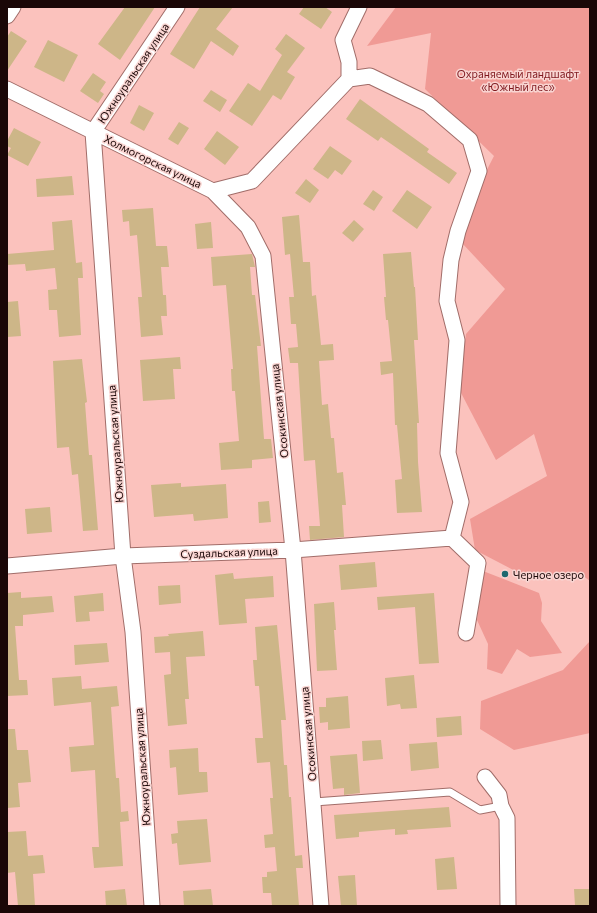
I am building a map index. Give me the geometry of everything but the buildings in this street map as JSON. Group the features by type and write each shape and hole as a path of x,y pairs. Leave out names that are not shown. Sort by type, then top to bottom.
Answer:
{"street":[{"path":"7,16 13,7"},
{"name":"Южноуральская улица","path":"152,906 132,632 123,556 93,132 177,7"},
{"path":"349,79 349,62 343,40 359,7"},
{"path":"213,191 252,181 349,79 370,76 428,104 470,140 479,172 456,239 451,260 447,301 457,340 448,452 461,502 452,538 478,564 466,633"},
{"name":"Холмогорская улица","path":"7,89 213,191"},
{"name":"Осокинская улица","path":"213,191 248,227 263,256 293,550 321,906"},
{"name":"Суздальская улица","path":"7,566 123,556 293,550 452,538"},
{"path":"485,777 499,795 501,806 507,818 508,906"}],"lane":[{"path":"314,802 450,792 480,810 501,806"}],"green space":[{"name":"Охраняемый ландшафт «Южный лес»","path":"396,7 590,7 590,581 582,575 523,575 475,550 470,519 547,476 534,434 496,460 459,389 466,334 505,289 462,243 473,197 494,156 425,89 431,33 367,46"},
{"path":"483,571 539,593 542,603 541,621 562,653 530,657 517,649 502,674 487,669 488,644 477,620"},
{"path":"590,641 590,733 514,750 480,729 481,701 563,670"}],"place":[{"name":"Черное озеро","path":"505,574"}]}
